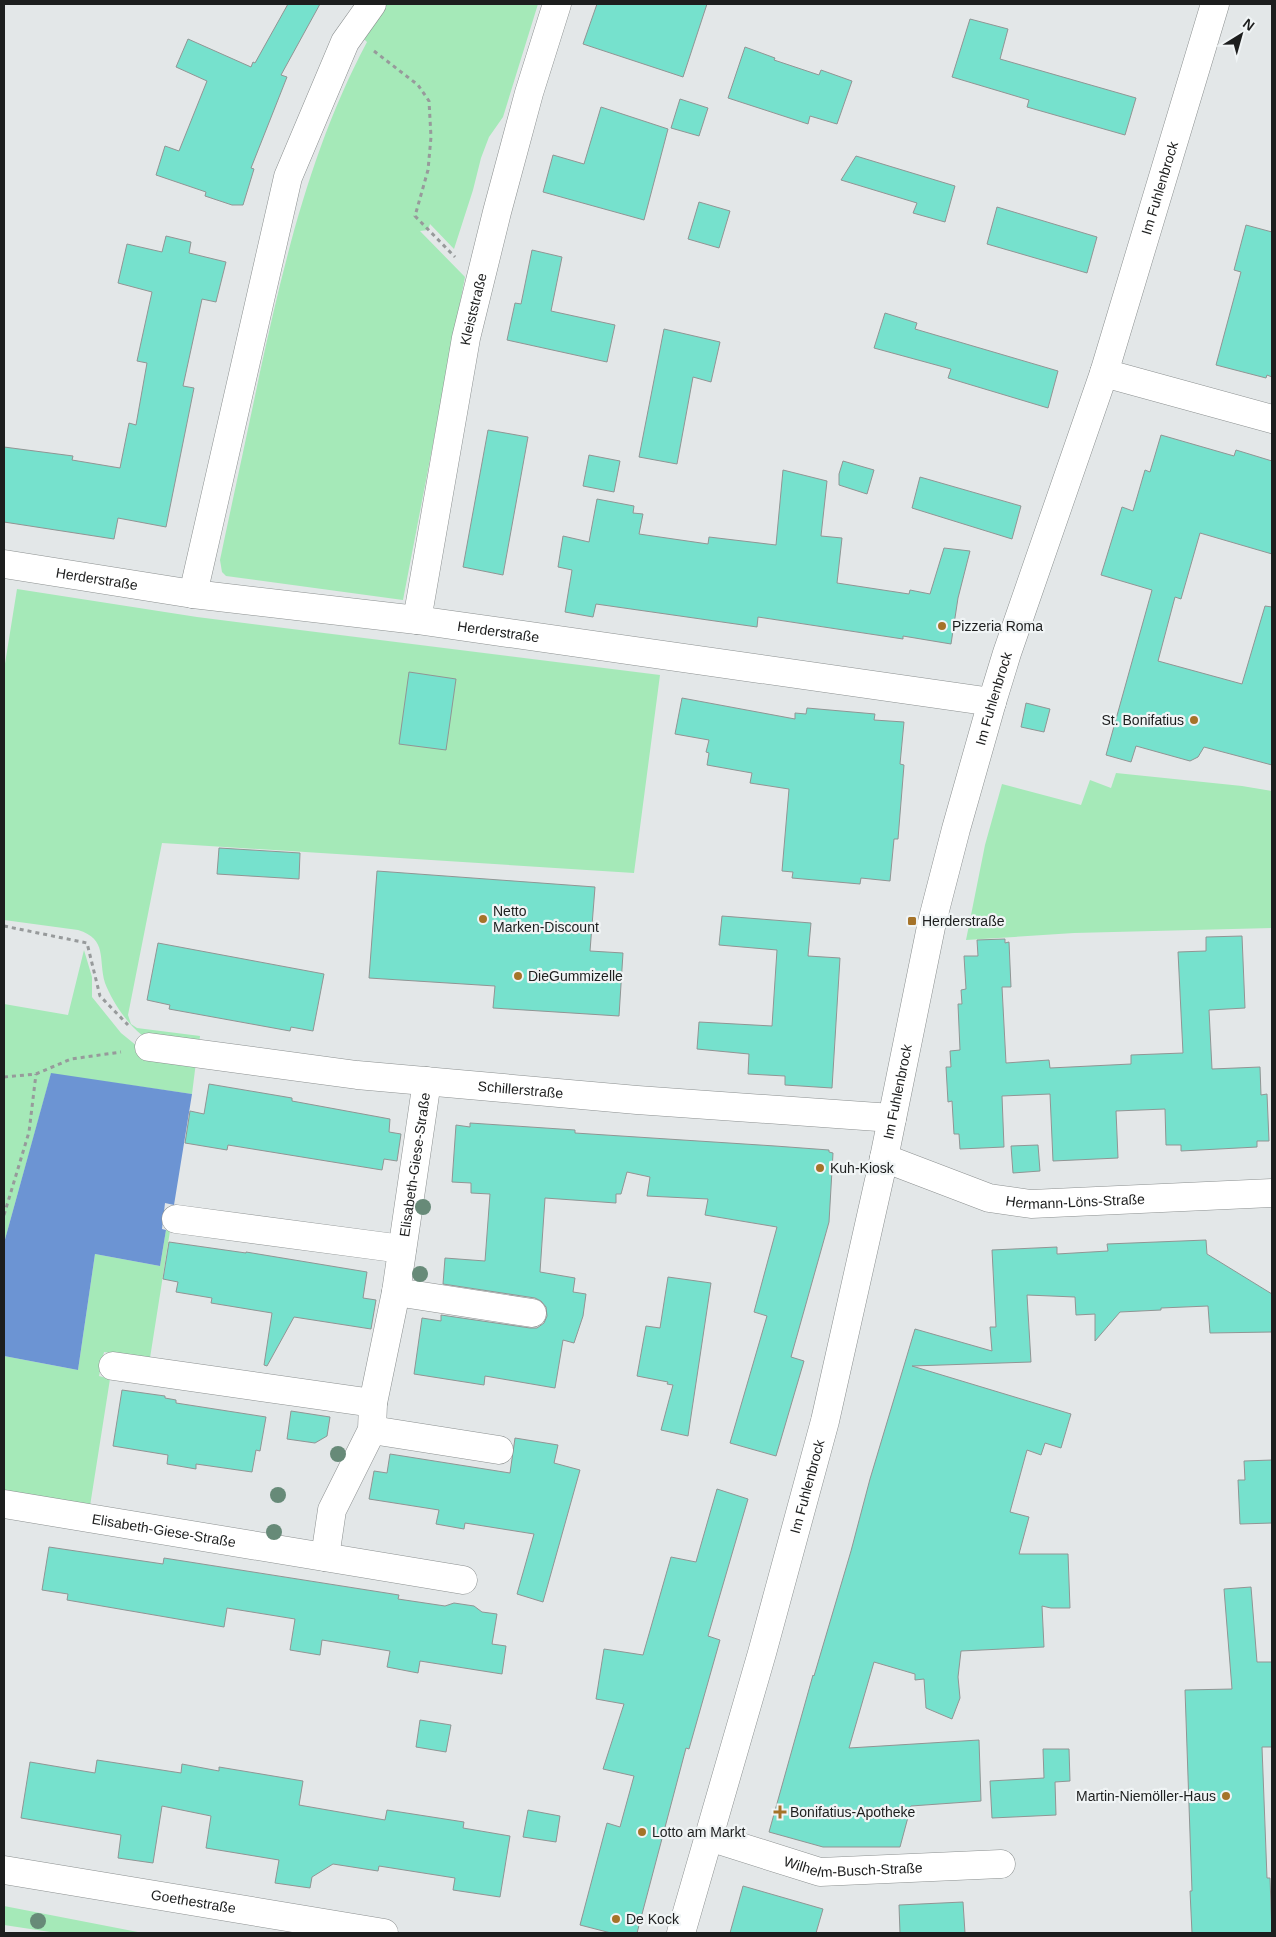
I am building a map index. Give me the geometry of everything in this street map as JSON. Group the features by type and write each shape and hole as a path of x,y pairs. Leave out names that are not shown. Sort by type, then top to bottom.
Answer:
{"street":[{"path":"194,594 288,177 346,42 372,4"},
{"name":"Kleiststraße","path":"417,620 466,338 529,93 557,4"},
{"name":"Im Fuhlenbrock","path":"681,1933 762,1653 825,1421 884,1158 932,922 992,702 1104,373 1215,4"},
{"path":"1104,373 1272,419"},
{"name":"Herderstraße","path":"4,564 194,594 417,620 992,702"},
{"name":"Schillerstraße","path":"149,1048 357,1075 637,1100 892,1118"},
{"name":"Elisabeth-Giese-Straße","path":"325,1557 332,1510 372,1430 373,1403 396,1292 427,1081"},
{"name":"Hermann-Löns-Straße","path":"884,1158 989,1198 1031,1204 1272,1193"},
{"name":"Elisabeth-Giese-Straße","path":"176,1218 402,1249"},
{"path":"396,1292 532,1313"},
{"path":"113,1366 373,1403"},
{"path":"372,1430 499,1450"},
{"name":"Elisabeth-Giese-Straße","path":"4,1504 463,1580"},
{"name":"Wilhelm-Busch-Straße","path":"709,1837 820,1872 1001,1864"},
{"name":"Goethestraße","path":"4,1870 384,1933"}],"path":[{"path":"351,35 418,86 429,101 431,137 428,170 415,216 480,282"},
{"path":"4,926 87,943 100,996 149,1048"},
{"path":"4,1077 36,1074 71,1059 149,1048"},
{"path":"4,1215 29,1132 36,1074"}],"green space":[{"path":"382,4 538,4 503,117 489,137 481,158 454,249 430,224 428,230 420,231 465,277 403,600 226,576 222,572 220,560 270,329 302,203 331,121 367,42 362,37"},
{"path":"17,589 197,617 660,675 634,873 162,843 128,1015 131,1024 137,1028 200,1036 198,1052 149,1039 131,1025 112,997 105,983 100,951 94,939 78,930 4,920 4,670"},
{"path":"1116,773 1242,786 1272,791 1272,928 1074,933 966,940 985,845 1002,784 1081,805 1090,780 1111,788"},
{"path":"84,950 92,977 92,997 121,1033 137,1046 196,1062 192,1094 51,1074 4,1243 4,1004 68,1015"},
{"path":"166,1230 170,1231 150,1358 104,1352 99,1376 110,1379 90,1506 4,1490 4,1356 78,1370 95,1254 160,1266"},
{"path":"4,1906 143,1933 57,1933 4,1925"}],"water":[{"path":"51,1073 192,1094 174,1205 165,1203 162,1229 166,1230 160,1266 95,1254 78,1370 4,1356 4,1243"}],"building":[{"path":"288,4 320,4 281,75 287,77 251,168 254,169 243,205 232,205 205,196 206,192 156,175 165,146 179,151 207,81 176,67 188,39 251,67"},
{"path":"597,4 707,4 683,77 583,44"},
{"path":"970,19 1008,29 1000,59 1136,98 1125,135 1027,107 1029,100 952,77"},
{"path":"745,47 775,58 774,60 819,75 821,70 852,81 837,124 810,116 808,124 728,98"},
{"path":"680,99 708,108 699,136 671,128"},
{"path":"601,107 668,129 644,220 543,192 553,155 584,164"},
{"path":"856,156 955,186 945,222 913,213 917,203 841,180"},
{"path":"699,202 730,211 719,248 688,239"},
{"path":"997,207 1097,237 1087,273 987,244"},
{"path":"1246,225 1272,232 1272,377 1267,375 1266,378 1216,365 1241,272 1234,270"},
{"path":"166,236 191,242 189,253 226,262 216,302 202,299 183,386 194,388 166,527 118,518 114,539 4,522 4,447 73,456 72,460 120,468 129,423 136,425 147,363 137,361 152,292 118,283 127,244 162,252"},
{"path":"532,250 562,257 551,311 615,325 607,362 507,340 515,303 521,304"},
{"path":"885,313 917,323 915,329 1058,371 1048,408 948,378 951,369 874,348"},
{"path":"664,329 720,342 711,382 693,377 677,464 639,457"},
{"path":"488,430 528,437 503,575 463,567"},
{"path":"1161,435 1234,456 1236,450 1272,461 1272,554 1200,533 1181,599 1175,597 1158,661 1242,684 1265,606 1272,607 1272,765 1204,747 1198,757 1190,761 1136,746 1131,762 1106,755 1152,590 1101,575 1122,507 1133,511 1145,470 1150,472"},
{"path":"589,455 620,461 614,492 583,486"},
{"path":"843,461 874,470 867,494 839,485 839,474"},
{"path":"783,470 827,481 821,536 842,538 837,583 909,594 910,590 930,594 944,548 970,551 958,598 951,644 903,636 903,639 758,617 757,627 596,604 593,617 565,612 572,570 558,567 563,536 589,542 597,499 634,506 633,513 643,514 639,534 708,544 709,537 776,545"},
{"path":"920,477 1021,506 1012,539 912,508"},
{"path":"409,672 456,679 446,750 399,744"},
{"path":"682,698 795,719 795,713 806,714 807,708 875,714 874,720 904,722 900,764 904,765 898,839 894,839 890,881 861,878 860,884 792,878 793,872 782,871 789,789 750,783 752,773 707,765 709,753 706,752 709,740 675,734"},
{"path":"1026,703 1050,709 1044,732 1021,727"},
{"path":"219,848 300,853 299,879 217,874"},
{"name":"Netto Marken-Discount","path":"377,871 595,887 590,951 623,953 619,1016 493,1008 495,986 369,978"},
{"path":"722,916 811,923 808,956 840,958 832,1088 785,1085 785,1076 748,1074 749,1054 697,1049 699,1022 772,1026 777,950 719,945"},
{"path":"1242,936 1245,1008 1209,1010 1212,1069 1260,1067 1261,1095 1267,1094 1269,1141 1257,1141 1257,1147 1181,1151 1181,1145 1166,1145 1165,1109 1116,1111 1118,1158 1053,1161 1050,1094 1002,1096 1004,1147 960,1149 959,1134 954,1134 952,1101 948,1102 946,1067 951,1067 950,1051 960,1050 958,1004 962,1004 961,990 966,989 964,956 978,956 977,940 1005,939 1005,943 1009,942 1011,987 1002,987 1006,1063 1049,1060 1050,1068 1131,1064 1131,1055 1183,1053 1178,952 1206,951 1206,937"},
{"path":"158,943 324,974 313,1031 291,1027 290,1031 169,1009 170,1005 147,1000"},
{"path":"209,1084 292,1098 292,1101 390,1119 389,1132 401,1134 397,1161 384,1159 382,1170 228,1145 227,1150 185,1143 190,1111 204,1114"},
{"path":"470,1123 575,1130 575,1133 829,1150 829,1152 833,1153 829,1222 791,1357 804,1361 776,1456 730,1443 767,1316 754,1312 777,1227 705,1215 708,1199 647,1196 650,1177 627,1172 621,1194 616,1194 616,1203 545,1198 540,1272 575,1278 573,1292 586,1294 583,1316 574,1343 563,1340 555,1388 485,1376 484,1385 414,1374 422,1318 441,1321 441,1315 537,1328 544,1323 547,1316 546,1307 535,1298 443,1284 445,1258 485,1261 490,1194 471,1193 471,1183 452,1182 456,1125 470,1127"},
{"path":"1038,1145 1040,1171 1013,1173 1011,1146"},
{"path":"1206,1240 1207,1254 1272,1294 1272,1332 1210,1333 1208,1306 1161,1308 1161,1310 1120,1312 1095,1341 1095,1314 1076,1315 1075,1297 1027,1295 1031,1362 912,1366 1071,1414 1061,1448 1045,1443 1041,1455 1027,1450 1010,1512 1029,1517 1019,1554 1068,1554 1070,1608 1042,1606 1044,1647 961,1651 958,1677 960,1698 952,1719 926,1708 924,1679 915,1680 915,1674 874,1662 849,1748 979,1740 981,1801 911,1806 900,1847 823,1847 769,1832 813,1675 915,1329 992,1351 990,1327 996,1327 992,1250 1057,1247 1057,1254 1108,1251 1107,1244"},
{"path":"169,1242 246,1252 367,1272 363,1298 376,1300 371,1329 294,1317 267,1366 264,1365 272,1313 211,1303 212,1298 176,1292 178,1282 163,1279"},
{"path":"668,1277 711,1283 688,1436 661,1430 673,1385 667,1384 668,1382 637,1376 646,1326 660,1328"},
{"path":"122,1390 165,1396 165,1398 176,1400 176,1403 266,1417 260,1451 256,1450 252,1472 196,1464 196,1469 167,1464 168,1455 113,1446"},
{"path":"291,1411 330,1417 327,1436 315,1443 287,1439"},
{"path":"515,1438 558,1445 554,1463 580,1470 543,1602 517,1594 534,1534 465,1523 464,1529 436,1524 439,1510 369,1499 374,1471 387,1473 390,1454 510,1473"},
{"path":"1272,1460 1272,1523 1240,1524 1238,1480 1245,1480 1244,1461"},
{"path":"717,1489 748,1499 708,1636 720,1640 689,1749 686,1748 637,1933 611,1933 580,1925 607,1823 620,1827 634,1776 603,1769 624,1704 596,1699 604,1649 643,1655 671,1557 696,1562"},
{"path":"49,1547 163,1564 164,1558 399,1595 398,1599 445,1606 454,1603 474,1606 482,1612 497,1614 492,1644 506,1646 502,1674 420,1661 418,1673 387,1667 390,1651 322,1640 320,1655 290,1650 295,1619 227,1608 224,1627 67,1600 68,1594 42,1590"},
{"path":"1251,1587 1257,1662 1272,1662 1272,1747 1262,1747 1267,1878 1270,1878 1272,1933 1192,1933 1185,1690 1232,1689 1224,1589"},
{"path":"420,1720 451,1725 446,1752 416,1747"},
{"path":"1043,1749 1069,1749 1070,1781 1055,1782 1056,1815 992,1818 990,1781 1044,1778"},
{"path":"97,1760 181,1773 182,1764 219,1771 219,1767 303,1781 299,1805 385,1820 387,1810 464,1822 463,1828 510,1836 500,1897 453,1890 455,1878 379,1866 378,1871 333,1864 312,1877 310,1888 275,1883 279,1860 206,1848 211,1816 162,1806 153,1863 118,1858 121,1835 21,1818 30,1762 95,1773"},
{"path":"528,1810 560,1816 556,1842 523,1837"},
{"path":"743,1886 823,1909 816,1933 730,1933"},
{"path":"963,1902 965,1933 900,1933 899,1905"}],"place":[{"name":"Pizzeria Roma","path":"942,626"},
{"name":"St. Bonifatius","path":"1194,720"},
{"name":"Netto Marken-Discount","path":"483,919"},
{"name":"Herderstraße","path":"912,921"},
{"name":"DieGummizelle","path":"518,976"},
{"name":"Kuh-Kiosk","path":"820,1168"},
{"name":"Martin-Niemöller-Haus","path":"1226,1796"},
{"name":"Bonifatius-Apotheke","path":"780,1812"},
{"name":"Lotto am Markt","path":"642,1832"},
{"name":"De Kock","path":"616,1919"}]}
